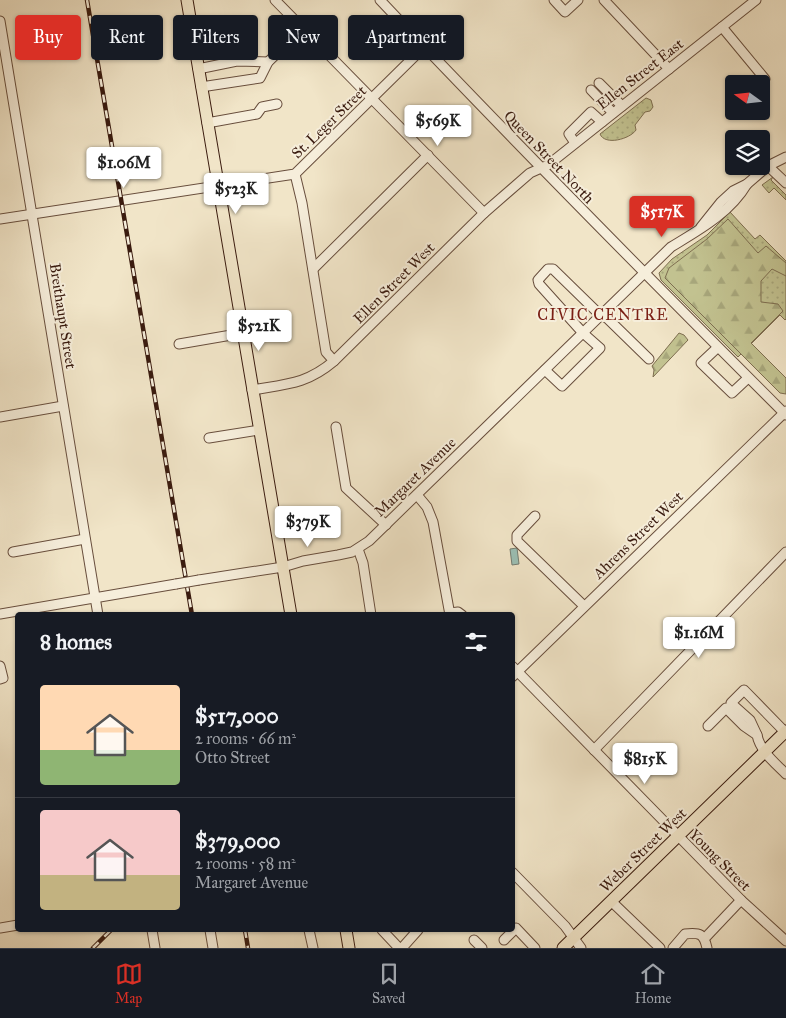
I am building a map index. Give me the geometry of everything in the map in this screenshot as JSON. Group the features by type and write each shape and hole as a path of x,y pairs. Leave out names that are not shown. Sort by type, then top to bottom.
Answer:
{"main road":[{"path":"186,0 290,612"},
{"name":"Weber Street West","path":"563,948 786,731"},
{"path":"346,932 349,948"}],"street":[{"path":"275,0 290,15"},
{"name":"Queen Street North","path":"380,0 394,15"},
{"path":"554,0 566,12 578,0"},
{"path":"604,0 669,69"},
{"name":"Ellen Street East","path":"540,167 548,165 756,0"},
{"name":"Breithaupt Street","path":"0,20 97,612"},
{"path":"722,27 762,75"},
{"path":"335,60 484,213"},
{"name":"St. Leger Street","path":"0,219 295,174 411,60"},
{"name":"Queen Street North","path":"437,60 717,348 785,413"},
{"path":"198,69 237,61 268,62 260,78 201,87"},
{"path":"599,83 622,106"},
{"path":"592,90 613,113"},
{"path":"207,123 257,114 262,107 277,104"},
{"path":"575,143 569,134 591,112 602,122"},
{"path":"313,269 428,155"},
{"path":"770,165 785,157"},
{"name":"Ellen Street West","path":"252,390 292,384 320,373 484,213 530,173 540,167"},
{"path":"770,168 786,183"},
{"path":"295,174 302,202 326,352 334,361"},
{"name":"Margaret Avenue","path":"25,612 176,584 283,567 303,561 352,552 358,549 369,542 671,246 701,227 720,202 758,175"},
{"path":"545,370 562,386 602,350 583,333 539,284 538,280 548,269 553,269 649,359"},
{"path":"179,344 243,333"},
{"path":"717,348 701,363 707,369 732,393 748,378"},
{"path":"0,417 64,406"},
{"name":"Ahrens Street West","path":"515,671 785,413"},
{"path":"336,428 346,488 386,525"},
{"path":"209,438 259,430"},
{"path":"417,495 427,507 433,522 450,612"},
{"path":"535,516 518,534 517,541 584,606"},
{"path":"13,552 85,539"},
{"path":"358,549 363,563 371,612"},
{"path":"594,750 786,552"},
{"name":"Margaret Avenue","path":"0,614 15,613"},
{"path":"0,666 3,678 0,679"},
{"name":"Young Street","path":"515,673 594,750 741,900 786,941"},
{"path":"786,731 744,690 731,703 750,720 764,752 786,774"},
{"path":"708,726 726,708 744,726 757,735"},
{"path":"515,875 565,926 581,948"},
{"path":"705,938 741,900"},
{"path":"612,902 660,948"},
{"path":"0,928 15,926"},
{"path":"515,929 535,948"},
{"path":"152,932 155,948"},
{"path":"210,932 214,948"},
{"path":"309,932 313,948"},
{"path":"388,932 401,948 416,932"},
{"path":"504,940 512,932"},
{"path":"672,948 685,934 694,933 700,934 705,938 707,948"},
{"path":"474,940 482,948"}],"green space":[{"path":"646,98 651,100 653,107 650,111 645,112 635,125 636,130 633,133 618,140 603,138 600,134"},
{"path":"773,177 771,180 786,195 786,200 774,188 769,193 762,185"},
{"path":"730,212 755,239 760,235 786,261 786,319 780,315 738,357 661,280 659,273 672,259 707,235"},
{"path":"728,219 758,253 766,246 786,263 786,276 772,269 761,281 761,302 778,304 783,311 751,343 786,378 786,394 780,393 665,278 669,268 707,239"},
{"path":"679,333 688,340 653,377 654,370 652,366"}],"water":[{"path":"517,548 519,564 512,565 510,549"}],"railway":[{"path":"87,0 191,612"},
{"path":"93,948 109,932"},
{"path":"245,932 248,948"}],"district":[{"name":"CIVIC CENTRE","path":"603,314"}]}
